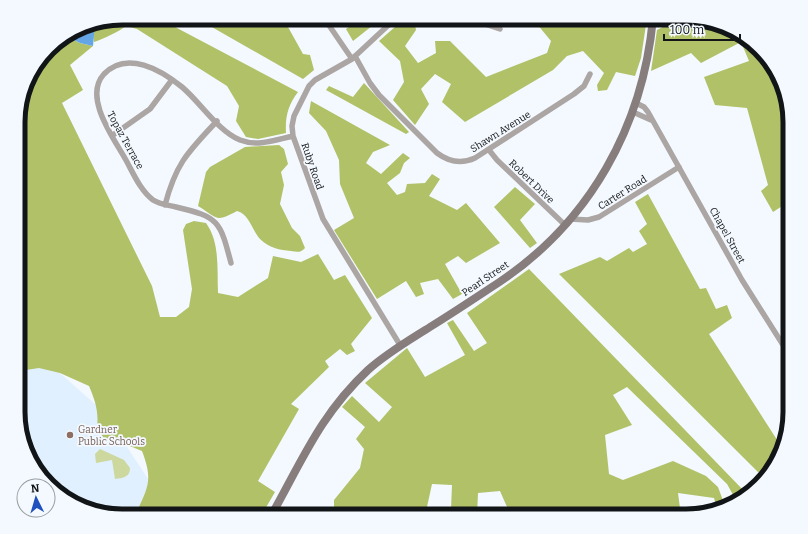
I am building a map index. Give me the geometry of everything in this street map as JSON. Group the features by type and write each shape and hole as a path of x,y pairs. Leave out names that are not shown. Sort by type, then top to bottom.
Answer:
{"main road":[{"name":"Pearl Street","path":"275,509 310,442 332,408 369,369 400,345 509,275 542,248 568,222 590,194 605,170 633,112 645,70 652,25"}],"street":[{"name":"Shawn Avenue","path":"329,25 379,94 442,156 453,161 464,161 475,158 489,150 579,90 584,86 590,74"},
{"name":"Ruby Road","path":"389,25 354,58 320,78 310,86 295,112 292,126 293,136 323,219 400,345"},
{"path":"488,25 500,29"},
{"name":"Topaz Terrace","path":"230,263 220,226 209,216 165,205 154,200 144,190 103,118 96,100 103,75 114,67 124,63 140,63 181,87 217,122 239,140 251,143 269,142 293,136"},
{"path":"113,135 150,109 171,80"},
{"name":"Chapel Street","path":"636,103 644,107 653,121 752,296 783,345"},
{"path":"633,112 653,121"},
{"path":"165,205 172,181 180,162 217,122"},
{"name":"Robert Drive","path":"489,150 496,160 568,222"},
{"name":"Carter Road","path":"568,222 588,220 599,217 679,167"}],"shaded area":[{"name":"Gardner Public Schools","path":"44,359 96,405 125,444 150,482 138,509 97,506 68,493 56,483 56,478 51,478 41,466 35,455 27,431 25,412 25,366"}],"green space":[{"path":"171,25 298,92 288,111 286,133 258,139 246,137 236,121 239,106 227,86 137,29 126,26 111,35 94,42 94,29 109,26"},
{"path":"208,25 287,25 303,54 310,55 314,70 303,79"},
{"path":"351,25 372,26 353,41 346,29"},
{"path":"397,25 415,25 416,30 405,46 418,63 436,53 435,41 450,41 486,77 547,53 551,41 538,25 646,25 641,58 635,76 616,72 607,90 598,91 597,85 604,73 583,51 567,56 553,70 465,122 442,102 451,84 435,74 421,89 429,104 415,125 393,100 404,82 400,61 379,41"},
{"path":"667,25 686,25 711,28 723,32 740,41 755,53 763,63 776,85 783,115 783,206 773,212 761,191 768,185 747,108 715,105 704,77 749,61 741,42 701,63 691,53 651,71 657,30"},
{"path":"72,39 80,43 93,46 70,65 83,90 62,103 152,286 160,317 176,317 189,307 192,289 183,230 186,224 194,221 206,223 214,239 217,256 218,293 238,297 268,278 273,256 301,262 318,254 334,280 345,275 372,318 351,344 355,351 347,355 340,349 325,361 329,367 291,404 299,409 258,481 275,492 265,509 138,509 148,485 148,470 142,451 125,444 111,443 103,437 97,427 96,406 89,386 60,373 39,368 25,370 26,109 30,91 41,68 53,53"},
{"path":"364,83 409,132 406,134 326,90 329,86 353,97"},
{"path":"311,101 390,145 373,152 366,163 381,174 403,153 410,158 404,163 400,173 387,183 397,195 405,192 407,184 425,183 432,174 440,179 429,196 457,210 466,203 500,243 466,263 458,256 445,264 462,294 453,299 438,279 420,283 424,294 416,297 406,281 377,299 334,230 354,218 340,184 339,160 326,131 309,113"},
{"path":"279,145 284,149 288,164 281,172 284,185 280,204 292,228 300,236 305,248 299,252 279,249 267,245 257,235 245,215 237,211 224,217 217,218 198,206 206,172 210,167 245,147"},
{"path":"515,187 535,204 520,220 537,243 530,248 494,207"},
{"path":"648,194 700,289 706,288 716,309 727,305 732,318 709,334 778,442 767,466 760,474 559,274 600,257 607,261 629,248 633,252 647,244 639,231 647,224 635,202"},
{"path":"529,269 743,490 734,497 727,484 627,387 613,395 632,425 605,435 609,474 623,480 673,461 706,476 718,487 723,502 716,504 714,498 678,493 680,509 508,509 500,491 478,493 477,509 451,509 452,485 432,484 427,509 334,509 334,500 360,468 364,449 356,439 365,427 342,407 352,396 379,422 392,407 365,383 407,348 425,377 465,355 447,323 453,320 474,351 487,343 467,313"},
{"path":"100,449 124,460 130,468 129,473 123,477 115,479 112,460 96,463 95,454"}],"water":[{"path":"94,29 93,46 80,43 72,39"}],"place":[{"name":"Gardner Public Schools","path":"70,435"}]}
